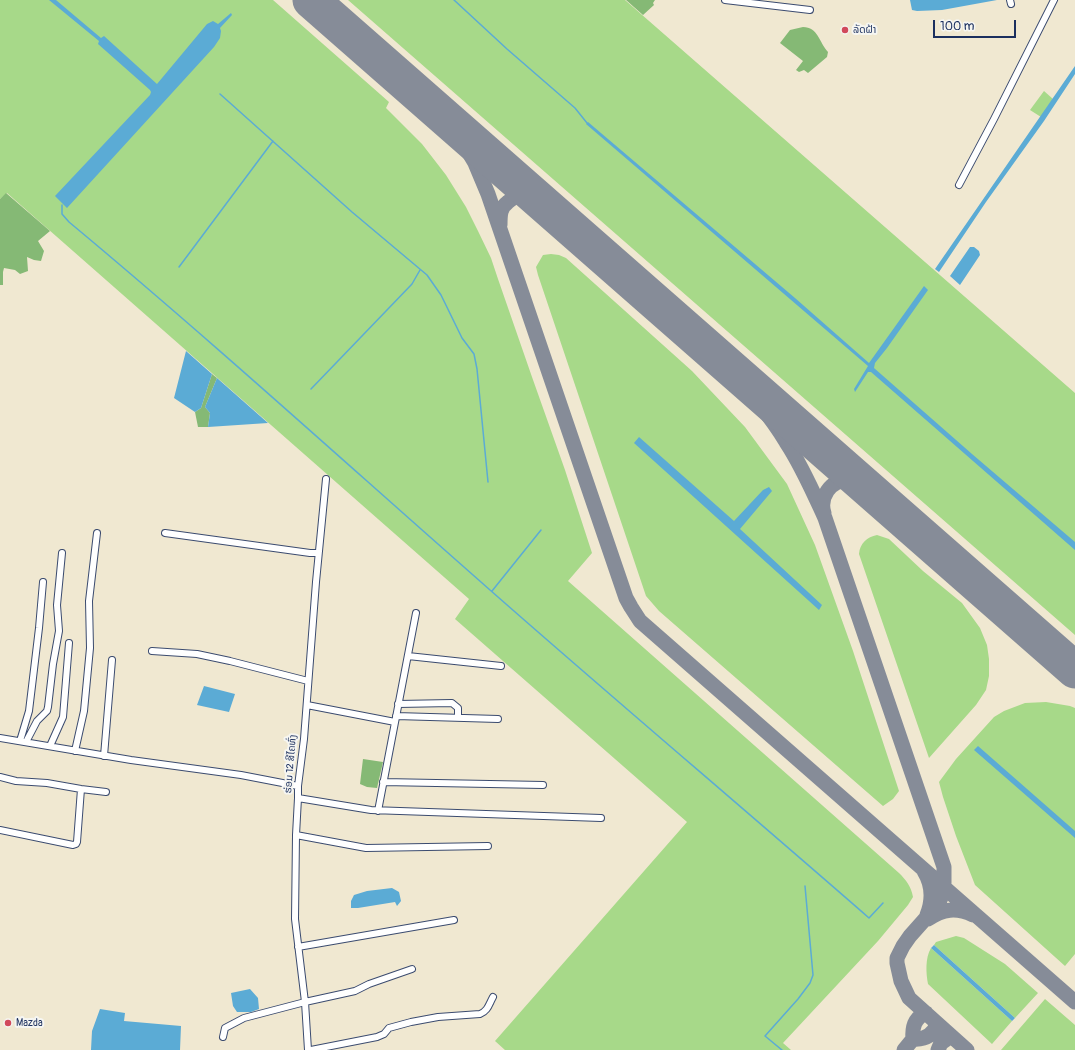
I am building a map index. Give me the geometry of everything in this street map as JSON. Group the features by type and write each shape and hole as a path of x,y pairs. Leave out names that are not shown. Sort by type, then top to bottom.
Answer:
{"street":[{"path":"725,0 810,10"},
{"path":"959,185 1054,0"},
{"name":"ຮ່ອມ 12 ສີໄຄທົ່ງ","path":"310,1050 295,919 296,835 298,786 304,739 318,553 326,480"},
{"path":"75,751 84,711 90,648 89,601 97,533"},
{"path":"165,534 318,553"},
{"path":"23,742 37,721 47,711 48,707 53,664 59,631 57,605 62,554"},
{"path":"23,742 29,711 43,582"},
{"path":"378,811 416,613"},
{"path":"50,746 63,717 69,644"},
{"path":"152,651 197,654 308,681"},
{"path":"408,656 501,666"},
{"path":"104,756 112,660"},
{"path":"398,704 452,703 458,708 458,718"},
{"path":"307,705 395,719 498,719"},
{"path":"0,738 104,756 240,775 298,786"},
{"path":"0,777 16,781 47,783 106,792"},
{"path":"383,782 543,785"},
{"path":"0,830 76,844 81,789"},
{"path":"298,798 378,811 600,818"},
{"path":"296,835 366,848 488,846"},
{"path":"298,947 454,920"},
{"path":"222,1037 225,1028 244,1018 304,1002 355,991 369,984 412,968"},
{"path":"310,1050 377,1037 384,1034 389,1028 411,1022 438,1017 480,1014 486,1010 493,997"}],"green space":[{"path":"0,0 273,0 389,102 386,108 422,144 446,175 466,207 491,258 565,470 592,553 568,581 899,873 910,886 913,897 908,905 878,941 783,1043 791,1050 505,1050 495,1041 687,822 455,619 469,599 7,193 0,199"},
{"path":"348,0 625,0 1075,393 1075,635"},
{"path":"626,0 655,0 653,3 654,5 643,15"},
{"path":"803,27 815,32 828,52 827,57 808,73 804,70 799,72 796,70 803,61 780,43 790,30"},
{"path":"1044,91 1053,99 1041,117 1030,110"},
{"path":"6,193 50,231 38,241 44,251 41,261 27,257 28,271 20,274 15,270 4,268 3,285 0,285 0,199"},
{"path":"551,254 566,258 692,371 745,427 787,484 815,545 853,651 899,791 893,799 883,806 659,611 646,596 538,275 536,267 543,255"},
{"path":"212,374 217,378 205,407 210,413 208,427 198,427 195,412 201,408"},
{"path":"877,535 889,539 923,571 962,603 980,628 987,645 989,676 986,690 976,705 929,758 859,554 862,544 870,537"},
{"path":"1046,702 1075,708 1075,954 1065,966 975,885 956,836 939,782 956,759 994,717 1004,711 1025,703"},
{"path":"363,759 383,762 377,788 367,787 360,784"},
{"path":"956,936 964,938 1005,964 1038,993 1015,1018 934,945 936,942"},
{"path":"931,948 1012,1021 992,1044 928,984 926,970"},
{"path":"1045,999 1075,1025 1075,1050 1001,1050"}],"water":[{"path":"49,0 56,0 101,38 104,36 157,84 207,24 213,21 218,24 231,13 232,15 220,28 220,38 214,47 67,208 55,196 150,95 151,92 98,44 99,41"},
{"path":"910,0 997,0 942,10 917,11 912,10"},
{"path":"1075,66 1075,74 1044,121 986,202 939,272 935,269"},
{"path":"588,122 869,363 924,286 928,290 875,363 874,368 1075,542 1075,550 871,372 868,372 855,392 854,389 868,366 586,124"},
{"path":"970,247 974,247 979,251 980,255 960,285 950,276"},
{"path":"186,351 212,374 201,408 195,412 174,398"},
{"path":"217,378 268,423 208,427 210,413 205,407"},
{"path":"639,437 734,521 763,490 769,487 772,491 740,529 822,605 819,610 634,443"},
{"path":"204,686 235,694 229,712 197,705"},
{"path":"978,746 1075,831 1075,838 974,750"},
{"path":"392,888 399,892 401,901 397,906 395,902 351,908 351,901 354,895 367,891"},
{"path":"934,945 1015,1018 1012,1021 931,948"},
{"path":"250,989 258,998 259,1009 251,1012 237,1012 233,1006 231,993"},
{"path":"100,1009 125,1013 124,1021 181,1026 180,1050 91,1050 92,1031"}],"waterway":[{"path":"454,0 507,49 575,108 587,123"},
{"path":"220,94 352,212 427,275 441,295 462,338 474,354 477,369 488,482"},
{"path":"179,267 273,141"},
{"path":"62,205 62,214 69,222 281,404 537,631 869,918 883,903"},
{"path":"311,389 412,284 420,270"},
{"path":"492,591 541,530"},
{"path":"782,1050 765,1036 798,999 810,983 813,975 805,886"}],"taxiway":[{"path":"451,123 475,163 488,194 626,598 640,621 1075,1002"},
{"path":"500,225 500,215 502,209 505,204 512,199 520,196 528,196 540,201"},
{"path":"721,360 779,431 792,451 825,518 944,867 943,892 940,900 910,936 897,958 901,981 909,998 967,1050"},
{"path":"824,513 823,502 827,491 831,486 848,480 866,487"},
{"path":"924,871 929,881 931,892 927,915"},
{"path":"928,919 939,913 950,910 967,912 973,915"},
{"path":"913,1039 913,1031 916,1021 926,1013"},
{"path":"904,1050 913,1039 925,1038 931,1034 937,1024"},
{"path":"938,1050 941,1043 951,1036"}],"runway":[{"path":"311,0 1075,670"}],"place":[{"name":"ລັດຝ້າ","path":"845,30"},
{"name":"Mazda","path":"8,1023"}]}
